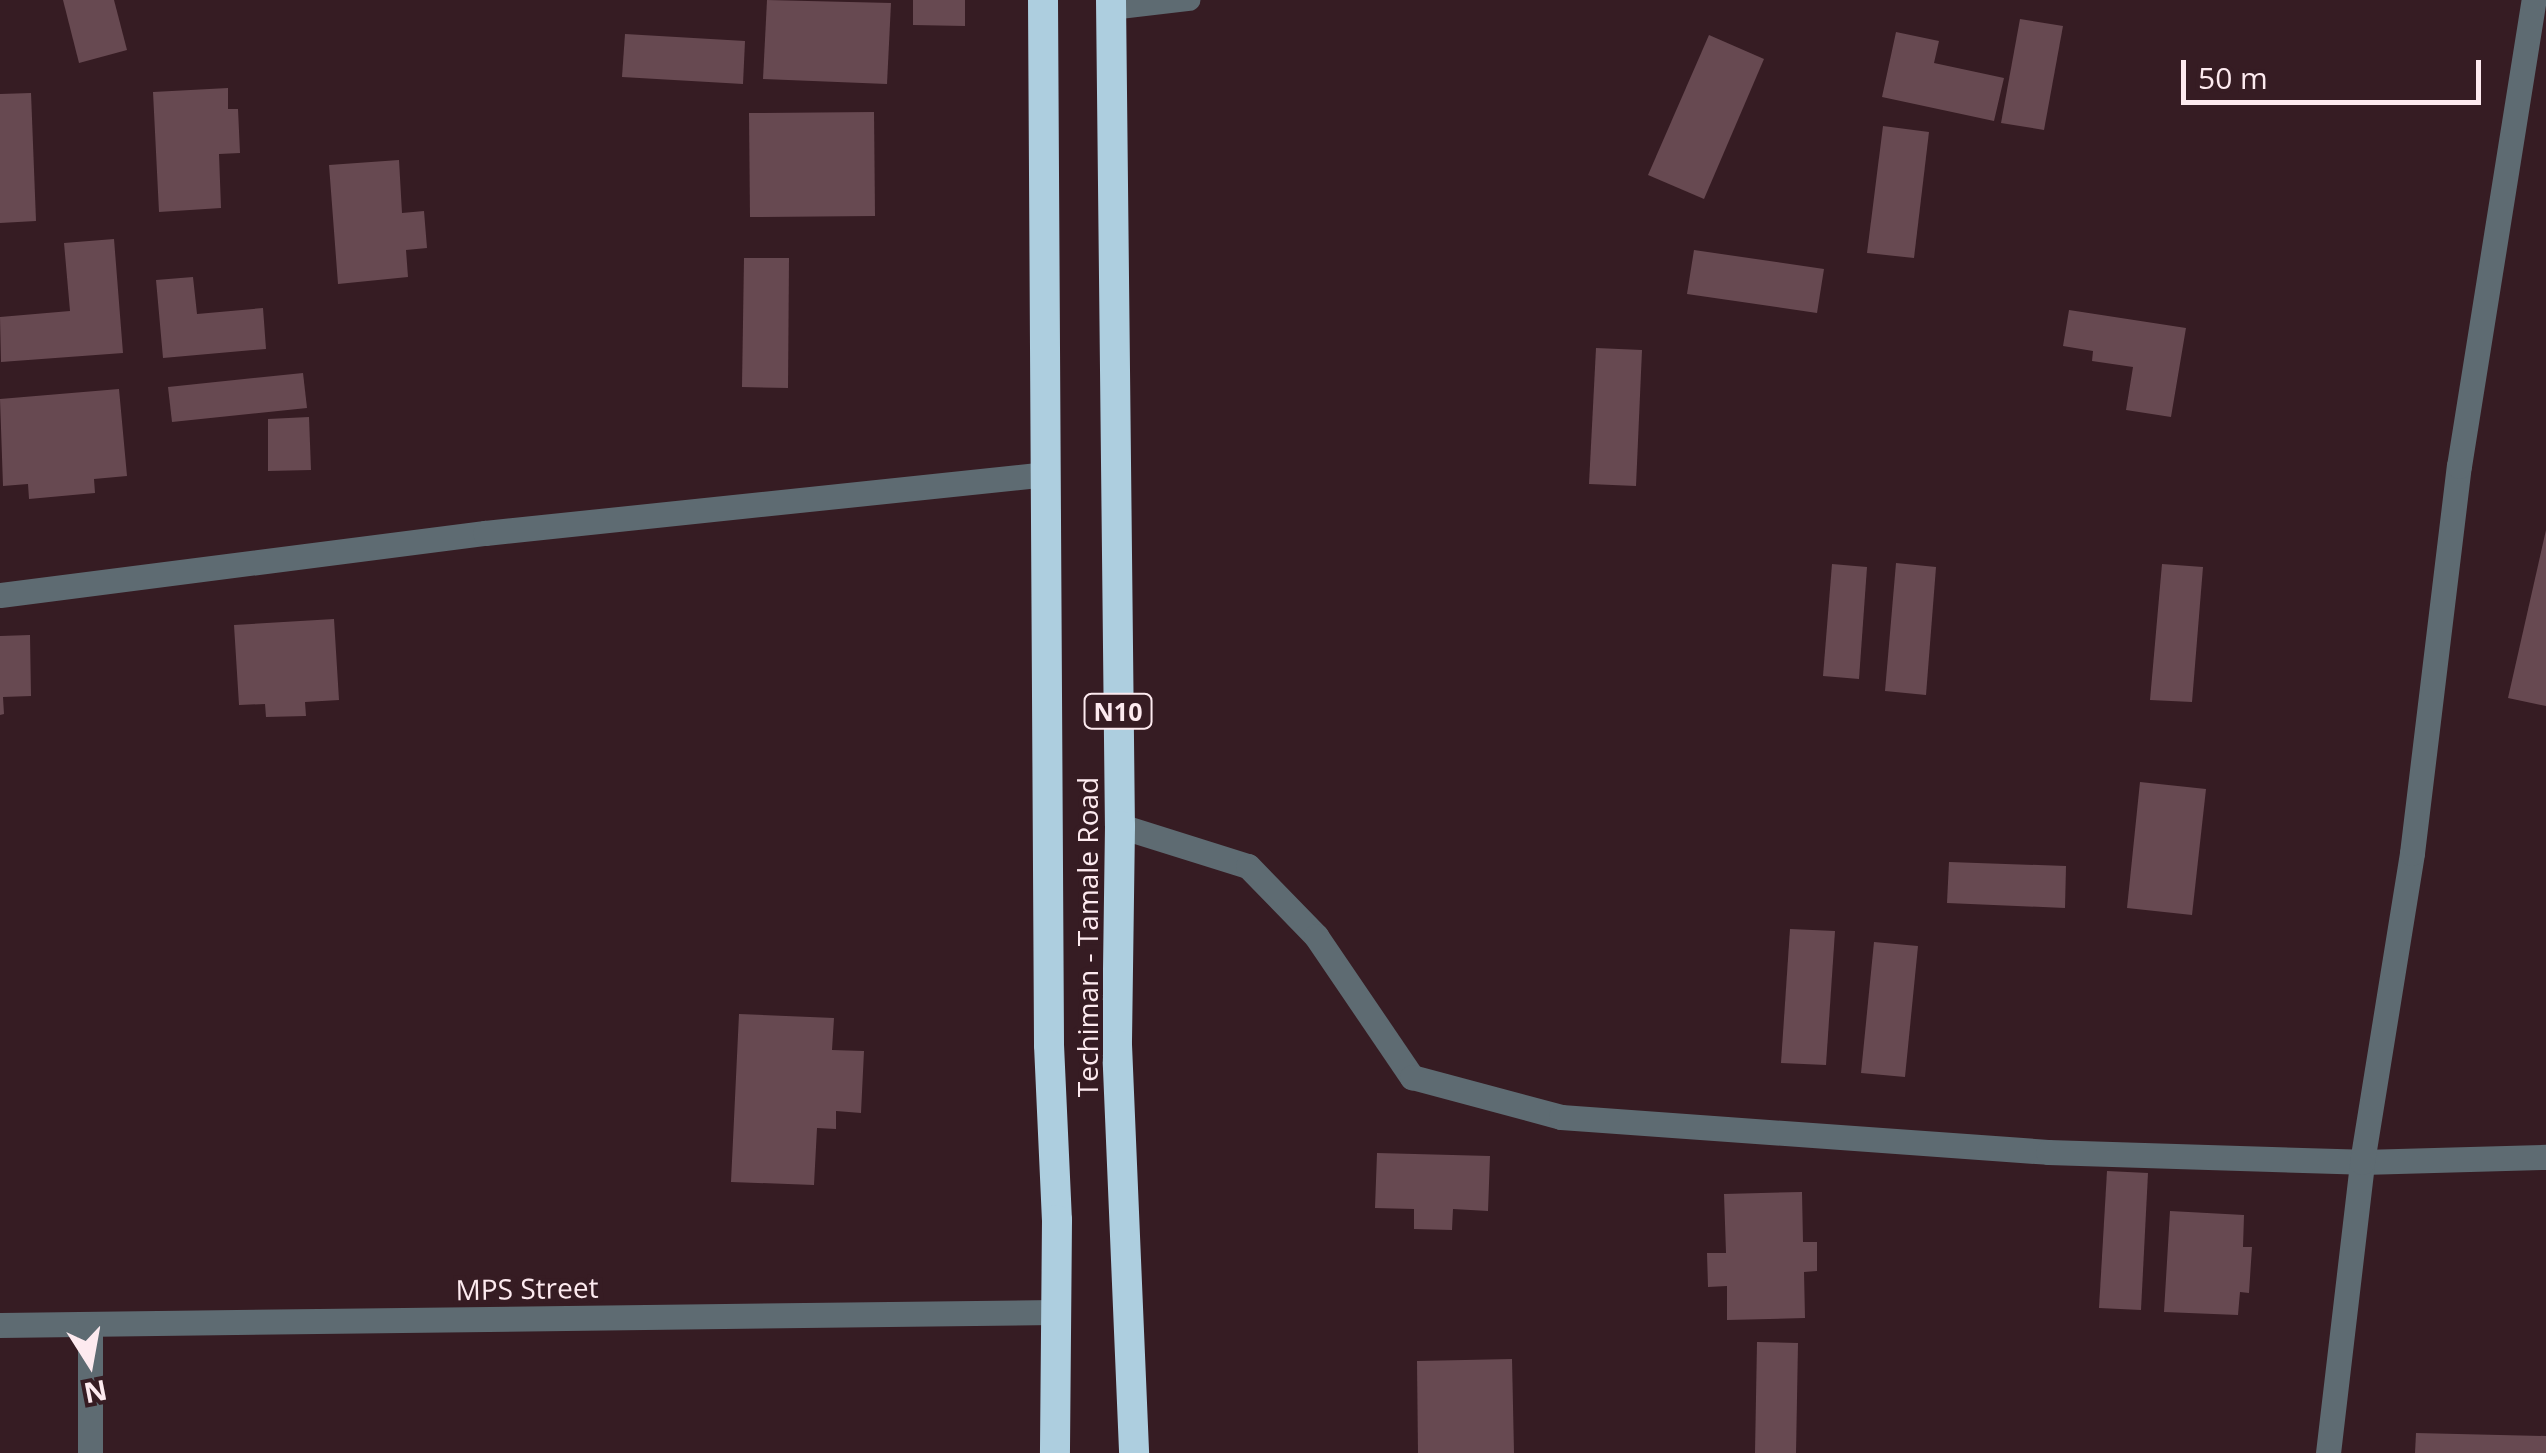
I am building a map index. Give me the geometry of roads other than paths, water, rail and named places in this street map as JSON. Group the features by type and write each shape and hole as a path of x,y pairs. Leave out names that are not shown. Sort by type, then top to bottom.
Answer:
{"highway":[{"name":"Techiman - Tamale Road","path":"1043,0 1048,1045 1057,1220 1056,1453"},
{"name":"Techiman - Tamale Road","path":"1111,4 1120,826 1117,1046 1134,1453"}],"street":[{"path":"2328,1453 2362,1162 2412,853 2459,466 2534,0"},
{"path":"0,595 485,533 1047,474"},
{"path":"1120,826 1248,866 1316,936 1412,1077 1561,1117 2048,1152 2362,1162 2546,1157"},
{"name":"MPS Street","path":"0,1326 1055,1312"},
{"path":"90,1324 90,1453"}],"lane":[{"path":"1111,4 1189,0"}]}
